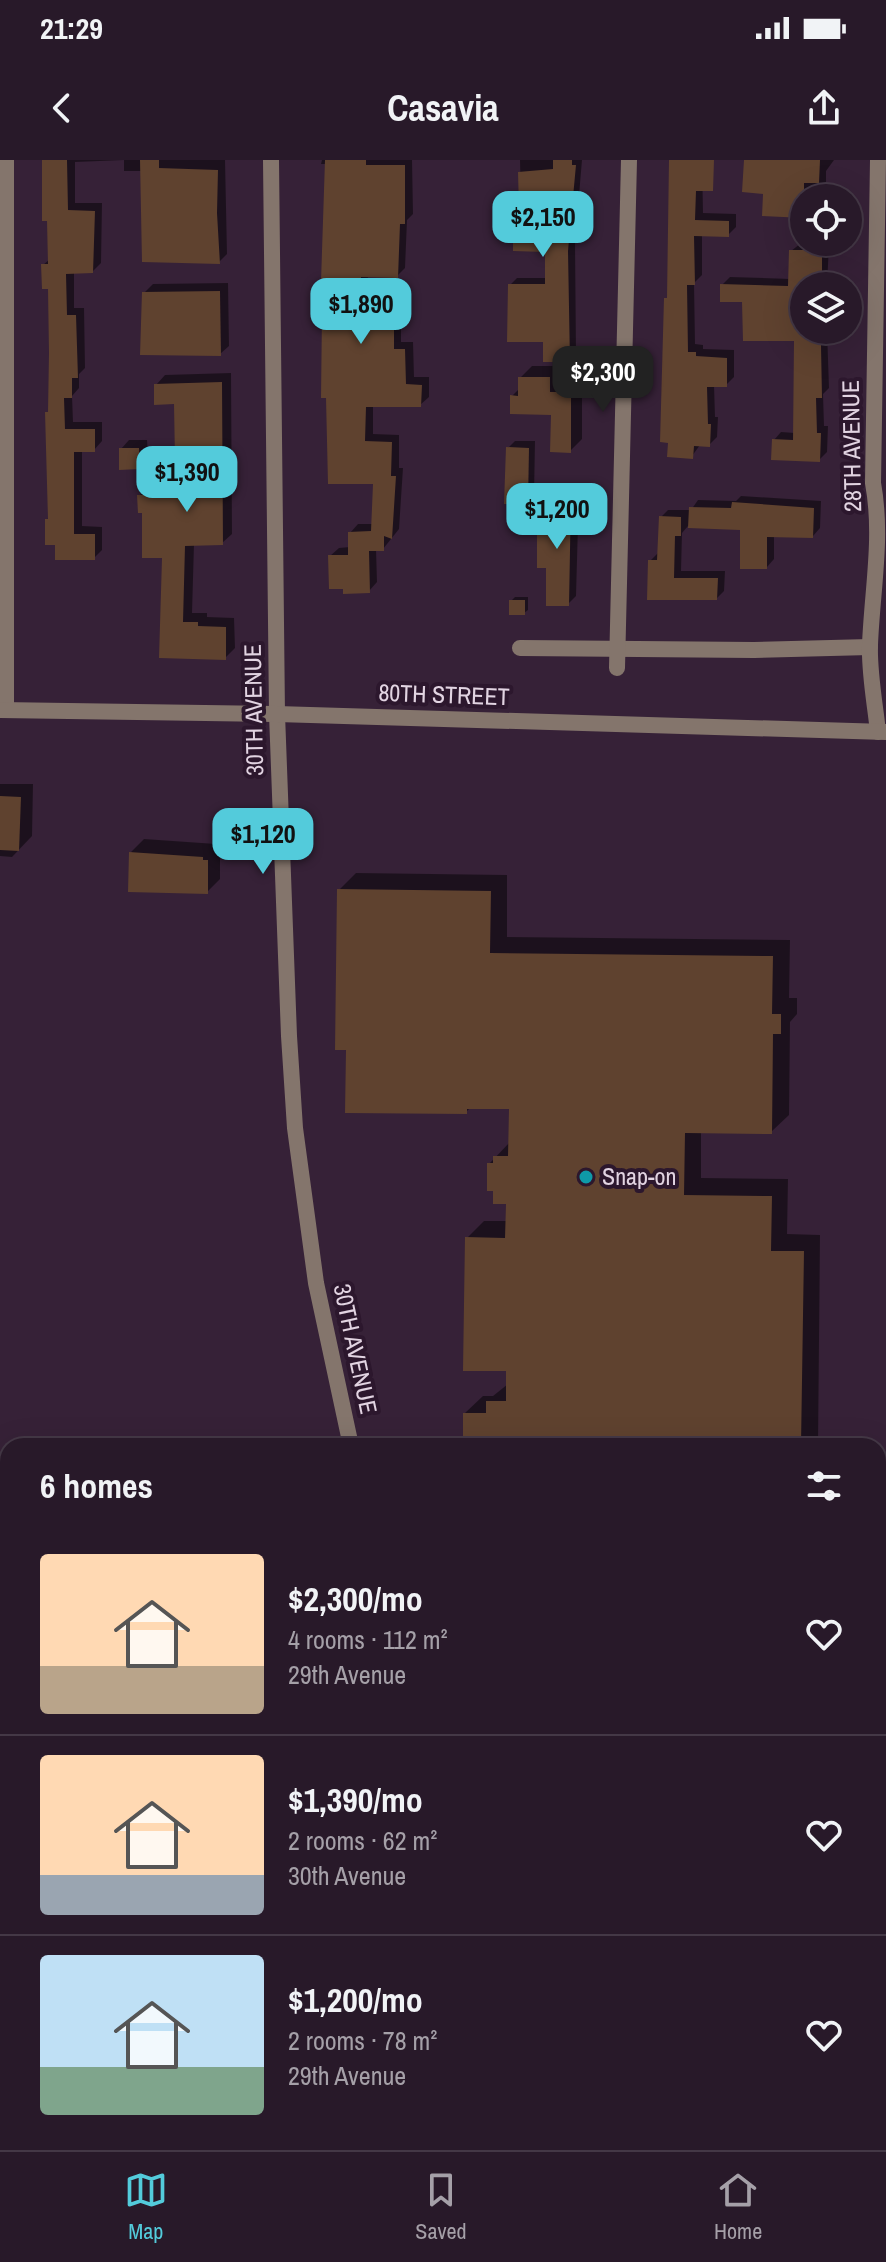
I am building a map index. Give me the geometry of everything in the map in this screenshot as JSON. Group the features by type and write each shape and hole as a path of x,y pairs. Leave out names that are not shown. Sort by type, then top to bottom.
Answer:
{"street":[{"path":"3,710 6,160"},
{"name":"30TH AVENUE","path":"271,160 277,714 289,1036 295,1128 316,1283 349,1438"},
{"path":"617,668 629,160"},
{"name":"28TH AVENUE","path":"878,160 882,178 873,483 881,500 882,567 870,647 882,732"},
{"path":"520,648 870,647"},
{"name":"80TH STREET","path":"3,710 277,714 882,732"}],"building":[{"path":"42,160 67,160 68,210 95,211 93,273 66,274 67,315 76,315 78,378 72,378 72,398 64,398 65,429 95,429 95,452 74,452 74,534 95,534 95,560 55,560 55,545 45,545 45,519 48,519 45,412 48,412 49,353 48,289 42,289 41,264 48,264 47,221 42,221"},
{"path":"140,160 159,160 159,168 218,170 220,264 142,262"},
{"path":"325,160 366,160 366,165 405,165 405,224 400,224 398,278 361,277 360,310 394,310 394,349 405,349 406,384 422,385 421,407 366,407 365,441 392,442 391,476 396,476 392,539 384,536 384,551 369,551 370,593 343,594 343,589 329,589 328,555 348,555 348,532 371,531 373,484 328,484 326,398 321,398 320,312"},
{"path":"553,160 572,160 572,165 576,165 568,251 570,362 543,362 543,342 507,342 508,284 545,284 545,252 513,251 513,232 498,232 499,209 519,209 518,172 553,169"},
{"path":"669,160 714,160 713,191 696,191 695,220 729,221 729,237 694,236 695,285 687,285 688,352 696,352 696,356 727,358 727,387 707,387 710,447 694,446 693,459 667,457 668,443 660,442 664,298 667,298"},
{"path":"744,160 820,160 819,183 790,184 790,217 762,216 763,194 742,192"},
{"path":"789,250 790,256 822,256 822,272 790,272 790,341 743,341 742,302 720,302 720,284 788,286"},
{"path":"220,291 221,356 140,355 142,292"},
{"path":"794,344 821,344 822,398 816,398 817,433 821,433 820,462 771,460 772,439 793,440"},
{"path":"518,377 550,377 550,392 571,392 571,453 550,452 551,415 510,414 510,395 518,396"},
{"path":"222,382 223,545 185,546 183,622 226,627 226,660 159,658 162,558 142,558 142,513 138,513 137,495 176,494 174,404 154,405 154,384"},
{"path":"506,447 529,448 528,504 504,504"},
{"path":"119,448 139,448 140,469 119,470"},
{"path":"548,496 571,496 569,606 546,606 546,568 537,568 537,535 548,535"},
{"path":"732,502 814,508 813,538 767,537 767,569 740,569 740,530 688,528 689,507 731,508"},
{"path":"659,516 681,517 681,536 675,536 674,578 718,578 717,600 647,600 648,560 657,560"},
{"path":"509,600 525,600 525,615 509,615"},
{"path":"0,796 21,797 19,851 0,850"},
{"path":"129,852 203,857 203,860 208,860 208,894 128,892"},
{"name":"Snap-on","path":"337,889 491,891 490,953 773,956 772,1014 781,1014 781,1034 773,1034 772,1134 685,1133 684,1195 772,1196 771,1251 804,1251 801,1438 463,1438 463,1413 486,1413 486,1401 506,1401 506,1371 463,1371 465,1237 505,1238 506,1204 493,1204 493,1191 487,1191 487,1163 493,1163 493,1156 508,1156 509,1109 467,1109 467,1114 345,1113 346,1050 335,1050"}],"place":[{"name":"Snap-on","path":"586,1177"}]}
